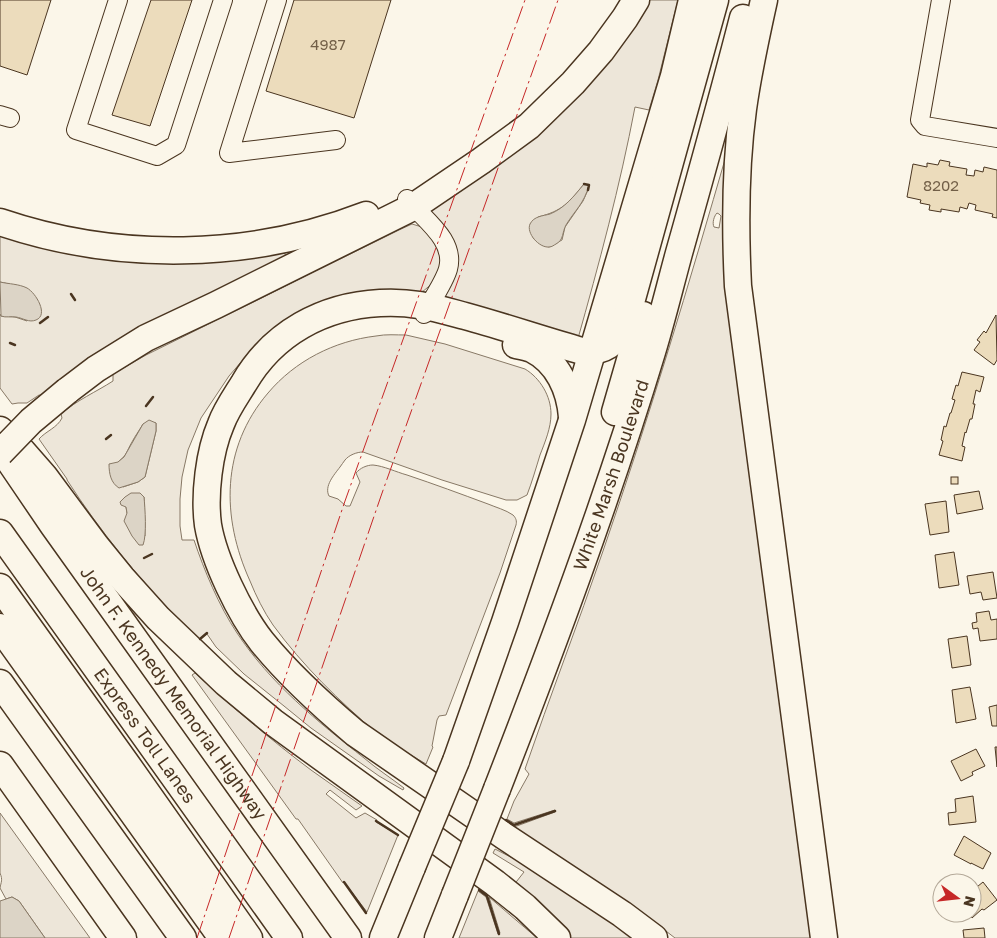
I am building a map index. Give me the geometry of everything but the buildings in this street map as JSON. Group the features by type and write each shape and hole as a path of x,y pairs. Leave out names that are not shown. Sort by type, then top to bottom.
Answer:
{"highway":[{"path":"0,454 31,421 67,391 96,369 146,338 216,305 446,184 467,171 516,136 573,84 601,51 636,0"},
{"path":"385,931 456,761 505,622 572,420 674,76 692,0"},
{"path":"425,312 490,323 582,351 592,352 600,350 619,336 625,324 715,0"},
{"path":"494,787 602,456 667,236 730,0"},
{"name":"White Marsh Boulevard","path":"438,938 494,787 535,692 618,458 653,350 748,0"},
{"path":"764,0 749,74 740,134 736,223 738,286 824,938"},
{"path":"0,222 60,239 88,244 146,250 204,250 281,240 410,203"},
{"path":"572,420 569,394 557,371 542,356 531,349 438,320 403,302 379,303 339,309 303,324 280,339 258,361 249,374 221,424 213,450 208,478 208,524 217,556 238,606 262,642 302,685 336,717 504,836 622,914 654,938"},
{"path":"0,430 44,476 96,546 134,591 175,635 226,682 272,722 494,883 541,921 557,938"},
{"name":"John F. Kennedy Memorial Highway","path":"0,447 53,525 348,938"},
{"name":"Express Toll Lanes","path":"0,533 289,938"},
{"path":"0,588 123,758 249,938"},
{"path":"0,627 222,938"},
{"path":"0,683 183,938"},
{"path":"0,765 122,938"}],"street":[{"path":"118,0 76,130 156,156 176,145 223,0"},
{"path":"277,0 229,154 336,140"},
{"path":"941,0 920,120 925,126 997,138"},
{"path":"410,203 442,237 449,254 448,269 425,312"}],"shaded area":[{"path":"649,0 678,0 649,110 635,107 609,225 577,342 443,300 453,271 430,207 630,30","holes":["584,184 588,190 583,201 565,227 562,240 549,247 542,245 533,238 538,217 559,209"]},
{"path":"728,149 815,938 675,938 636,908 514,827 555,812 555,810 514,823 507,819 514,801 529,774 525,769 620,501 668,351","holes":["716,214 721,216 719,228 714,227 713,224"]},
{"path":"584,184 589,185 587,192 566,225 562,238 550,247 545,247 538,243 530,232 529,228 532,221 560,208"},
{"path":"412,224 422,227 439,246 442,263 434,282 421,293 259,343 229,376 201,418 188,450 182,477 180,499 182,540 194,540 212,588 230,622 250,651 264,669 312,716 404,788 403,790 379,776 311,728 244,674 216,647 207,634 199,639 263,701 211,652 164,605 120,554 39,439 57,424 62,418 61,414 67,409 113,381 113,374 146,355","holes":["156,423 156,431 145,477 138,482 123,487 118,462 125,455 143,424","144,497 145,536 127,513 126,507"]},
{"path":"0,230 283,248 287,260 45,396 39,395 27,403 12,404 0,388 0,314 1,316 15,317 27,321 9,284 0,282"},
{"path":"0,282 21,286 31,291 40,304 40,317 31,321 1,316"},
{"path":"384,335 406,335 445,344 525,369 544,388 551,414 547,435 527,495 517,500 506,500 363,452 353,454 347,458 329,485 329,496 338,499 346,506 350,506 360,482 356,473 366,466 373,465 501,509 513,515 516,520 500,573 446,715 439,716 437,720 433,747 426,764 411,755 409,756 378,734 349,709 309,669 273,625 266,615 250,581 241,557 234,532 231,508 234,460 241,437 253,414 268,393 290,371 316,354 345,343"},
{"path":"149,420 156,423 156,431 145,477 138,482 119,488 111,478 109,464 118,462 124,457 143,424"},
{"path":"131,493 140,493 144,497 145,528 143,545 139,545 124,521 127,513 126,507 121,505 120,502"},
{"path":"195,673 281,747 362,806 356,810 330,790 326,794 356,818 365,813 398,835 367,912 343,883 192,675"},
{"path":"0,813 90,938 45,938 19,901 12,897 6,899 0,888 2,879 0,873"},
{"path":"495,849 528,866 641,938 569,938 513,886 524,872 493,853"},
{"path":"478,891 486,897 498,934 500,933 489,897 537,938 459,938"},
{"path":"12,897 19,901 45,938 0,938 0,901"}],"wall":[{"path":"584,184 589,185 588,190"},
{"path":"71,294 75,300"},
{"path":"40,323 48,317"},
{"path":"10,343 15,345"},
{"path":"146,406 153,397"},
{"path":"106,439 111,435"},
{"path":"144,558 152,554"},
{"path":"200,639 207,633"},
{"path":"506,820 514,825 555,811"},
{"path":"376,821 398,835"},
{"path":"344,882 366,913"},
{"path":"479,890 487,896 499,934"}],"power":[{"path":"197,938 345,501 525,0"},
{"path":"229,938 381,496 558,0"}]}
